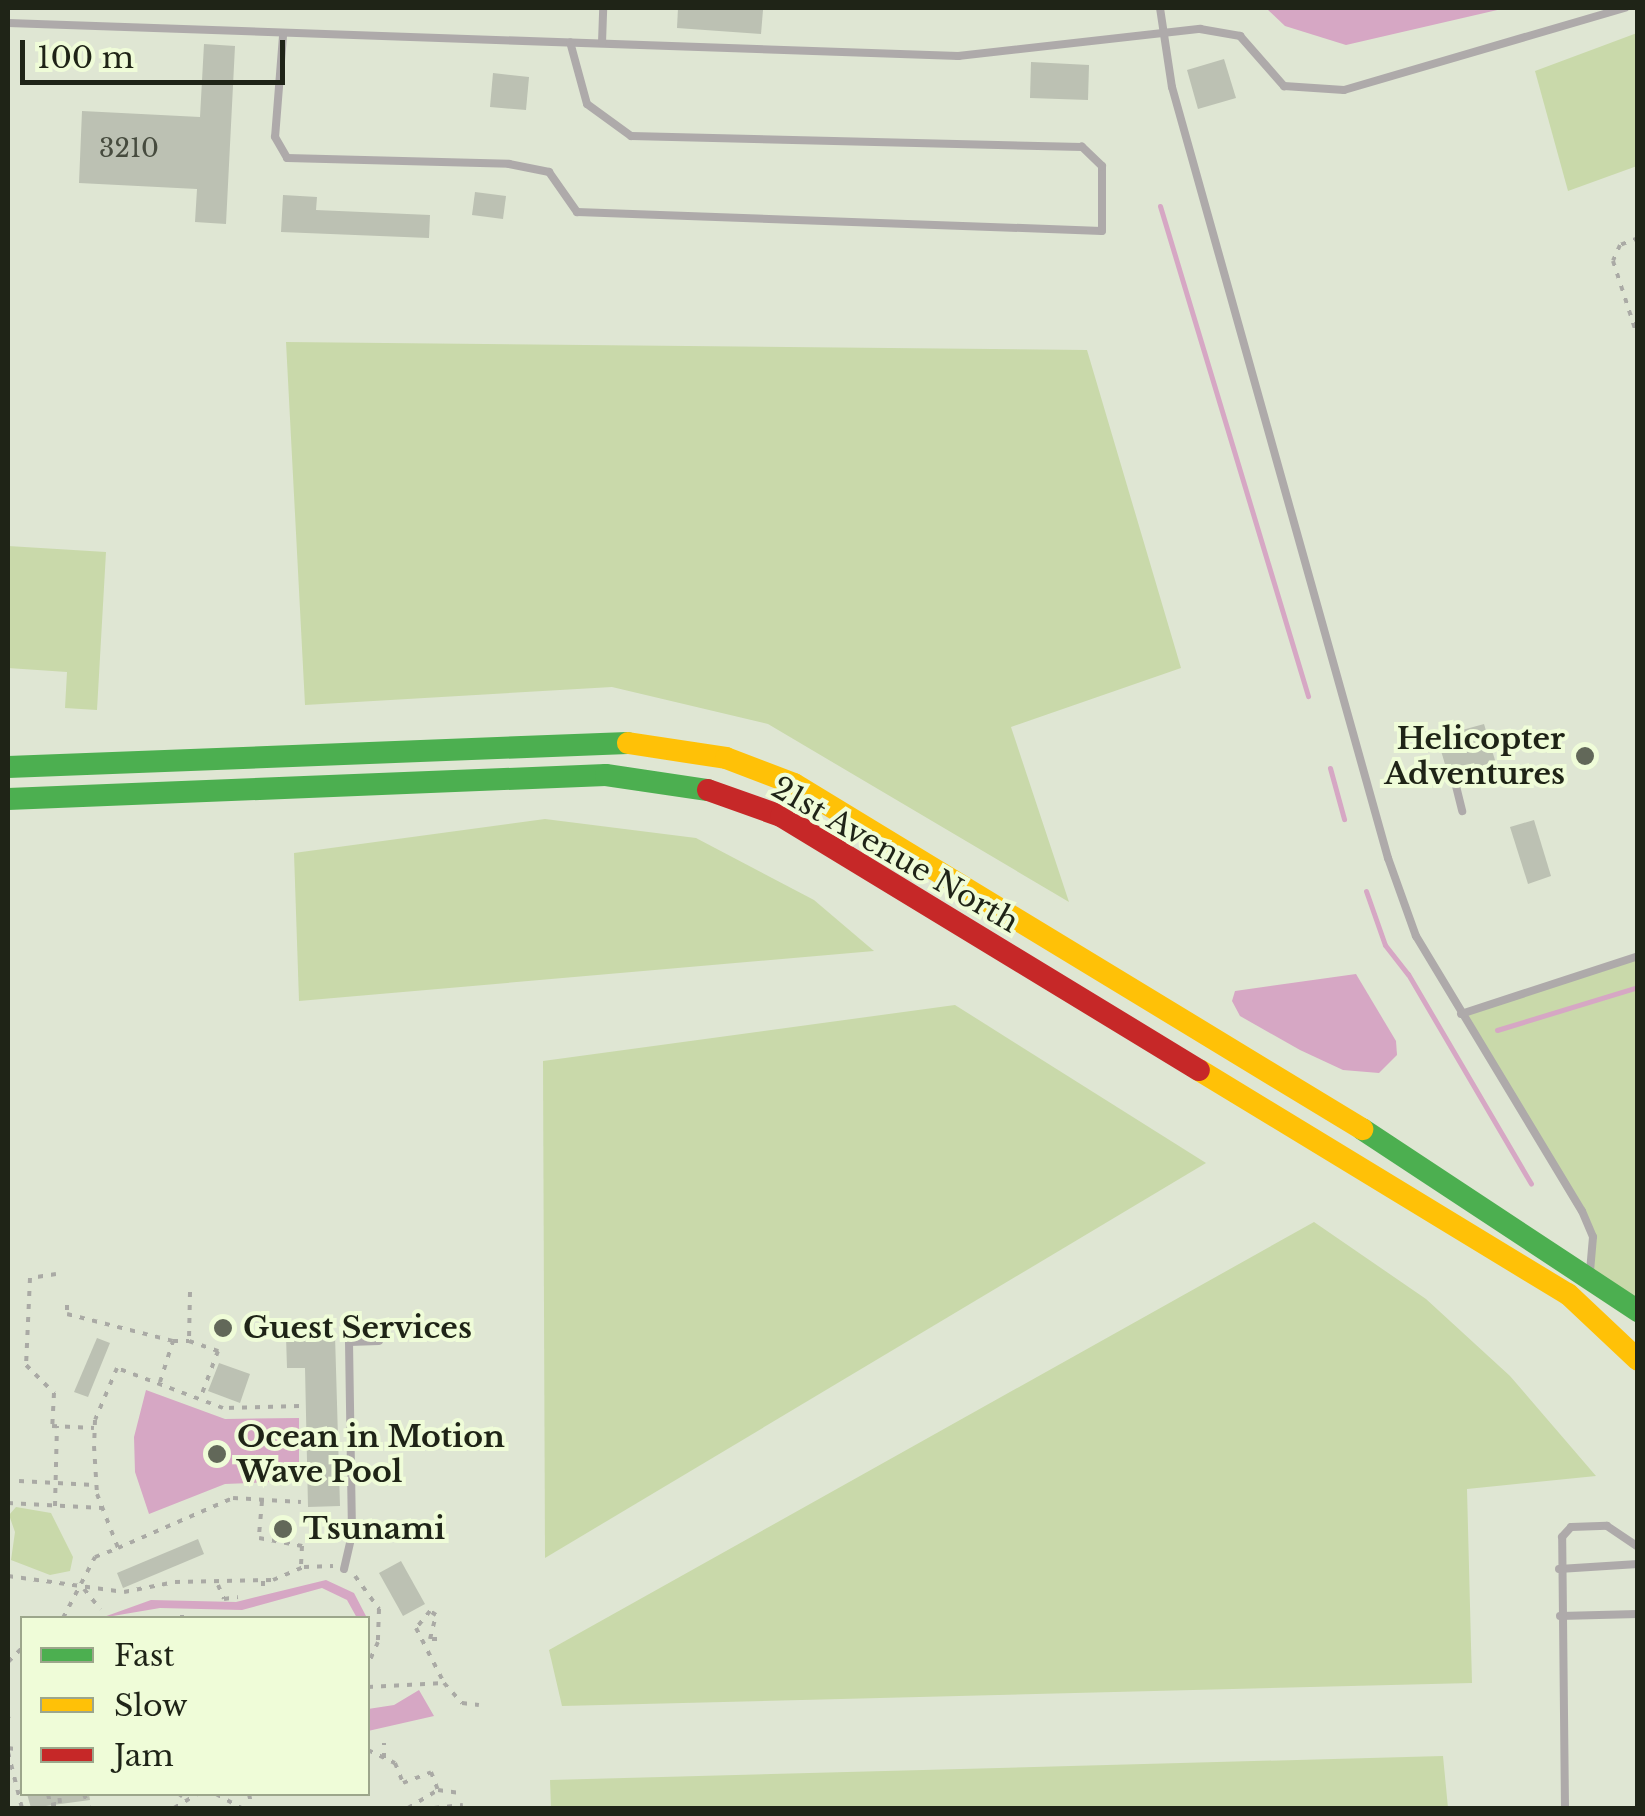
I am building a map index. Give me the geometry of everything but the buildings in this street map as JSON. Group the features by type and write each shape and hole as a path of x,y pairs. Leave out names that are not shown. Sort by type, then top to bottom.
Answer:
{"street":[{"name":"21st Avenue North","path":"8,767 649,742 726,758 794,784 935,868 1590,1274 1638,1311"},
{"name":"21st Avenue North","path":"8,799 606,776 700,787 781,816 1568,1294 1638,1360"}],"lane":[{"path":"602,43 603,8"},
{"path":"1160,8 1167,34 1172,87 1388,858 1416,936 1582,1210 1593,1237 1590,1274"},
{"path":"8,24 958,56 1200,29 1240,36 1284,86 1344,90 1626,8"},
{"path":"283,36 274,137 287,158 509,164 549,172 577,212 1102,231 1102,166 1082,147 631,136 588,104 570,42"},
{"path":"1455,782 1462,811"},
{"path":"1461,1014 1638,956"},
{"path":"344,1569 352,1533 349,1342 379,1341"},
{"path":"1565,1808 1559,1569 1562,1537 1570,1528 1606,1526 1638,1548"},
{"path":"1559,1569 1638,1564"},
{"path":"1560,1616 1638,1614"}],"path":[{"path":"1638,238 1620,244 1613,261 1638,338"},
{"path":"55,1506 54,1393 26,1365 30,1278 56,1274"},
{"path":"189,1341 190,1292"},
{"path":"67,1305 67,1314 218,1351 200,1400"},
{"path":"160,1384 172,1341"},
{"path":"118,1548 96,1485 95,1428 117,1368 223,1408 299,1406"},
{"path":"57,1426 95,1428"},
{"path":"19,1481 96,1485"},
{"path":"64,1616 84,1589 95,1557 234,1498 301,1502"},
{"path":"262,1500 259,1538 302,1546 301,1568"},
{"path":"8,1502 102,1508"},
{"path":"8,1524 8,1549"},
{"path":"8,1576 84,1589 262,1581 301,1568 344,1569 369,1590 379,1609 378,1642 370,1660"},
{"path":"262,1581 263,1593"},
{"path":"218,1583 224,1599 238,1598"},
{"path":"84,1589 100,1609"},
{"path":"437,1639 430,1639 428,1626 436,1615 430,1610 416,1628 444,1683 462,1703 479,1704"},
{"path":"370,1687 444,1683"},
{"path":"384,1743 384,1758"},
{"path":"8,1750 22,1808"},
{"path":"370,1751 395,1763 403,1783 431,1772 438,1790"},
{"path":"408,1808 438,1790 460,1794"},
{"path":"174,1808 182,1796"},
{"path":"434,1808 463,1805"},
{"path":"408,1808 420,1808"}],"green space":[{"path":"1637,33 1637,166 1568,191 1535,71"},
{"path":"286,342 1087,350 1181,668 1011,727 1069,902 768,724 612,687 305,705"},
{"path":"8,546 106,552 97,710 65,708 67,672 8,668"},
{"path":"545,819 696,838 814,900 874,951 299,1001 294,853"},
{"path":"1637,956 1637,1311 1590,1275 1593,1237 1461,1014"},
{"path":"955,1005 1206,1163 545,1558 543,1061"},
{"path":"1314,1222 1426,1299 1510,1376 1596,1476 1467,1489 1472,1683 562,1706 549,1650"},
{"path":"16,1507 51,1513 73,1557 70,1571 50,1575 11,1560 15,1532 9,1515"},
{"path":"1443,1756 1448,1808 551,1808 550,1780"}],"shaded area":[{"path":"1266,8 1506,8 1346,45 1285,26"},
{"path":"1356,974 1396,1041 1397,1055 1379,1073 1343,1070 1300,1050 1240,1016 1232,1001 1235,991"},
{"name":"Ocean in Motion Wave Pool","path":"146,1390 225,1419 299,1418 299,1481 225,1484 149,1514 135,1472 134,1437"},
{"path":"326,1580 354,1593 366,1616 356,1616 347,1600 322,1588 242,1610 160,1608 107,1616 151,1600 236,1602"},
{"path":"419,1690 434,1716 370,1731 370,1709 394,1705"}],"waterway":[{"path":"1160,206 1308,696"},
{"path":"1330,768 1344,819"},
{"path":"1366,891 1385,945 1408,974 1531,1184"},
{"path":"1497,1030 1638,987"}],"traffic: fast":[{"path":"8,767 628,743"},
{"path":"8,799 606,775 708,790"},
{"path":"1362,1129 1638,1311"}],"traffic: slow":[{"path":"628,743 726,758 794,784 1362,1129"},
{"path":"1199,1070 1568,1294 1638,1360"}],"traffic: jam":[{"path":"708,790 781,816 1199,1070"}],"place":[{"name":"Helicopter Adventures","path":"1585,756"},
{"name":"Guest Services","path":"223,1328"},
{"name":"Ocean in Motion Wave Pool","path":"217,1454"},
{"name":"Tsunami","path":"283,1529"}]}
